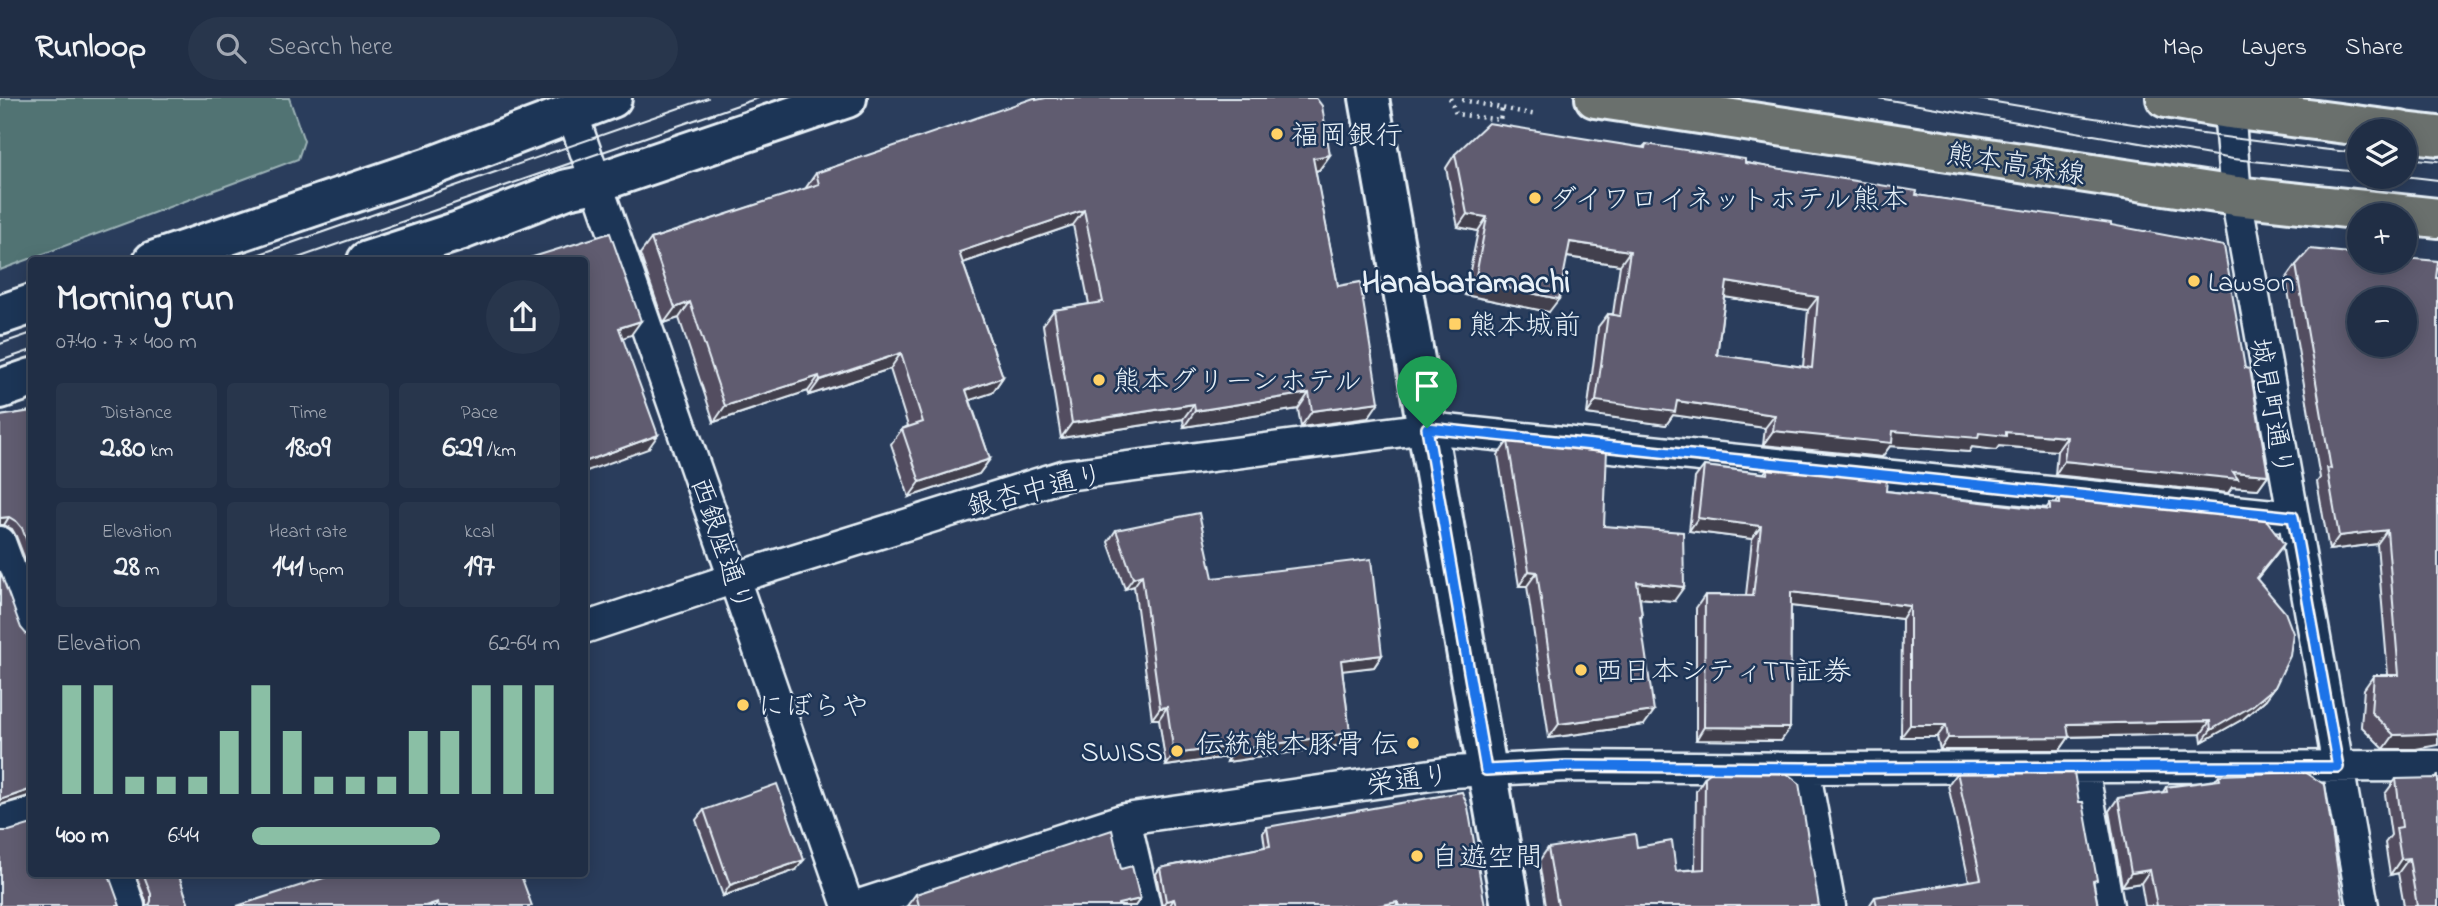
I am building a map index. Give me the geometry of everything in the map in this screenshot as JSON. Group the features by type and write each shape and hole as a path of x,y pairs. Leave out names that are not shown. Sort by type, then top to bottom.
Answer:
{"main road":[{"name":"熊本高森線","path":"1595,98 2236,196 2438,218"},
{"path":"2166,98 2230,103 2347,122"},
{"path":"2417,133 2438,136"}],"street":[{"path":"165,257 435,165 612,98"},
{"path":"379,257 459,231 568,189 596,183 847,98"},
{"path":"1369,98 1511,906"},
{"name":"城見町通り","path":"2230,103 2236,196 2364,906"},
{"name":"西銀座通り","path":"572,113 848,906"},
{"path":"0,315 28,305"},
{"path":"0,389 28,379"},
{"name":"銀杏中通り","path":"588,627 1066,475 1427,428 2293,517"},
{"path":"0,542 28,618"},
{"name":"栄通り","path":"856,906 1125,819 1452,772 1566,766 2438,766"},
{"path":"1804,768 1830,906"},
{"path":"2083,768 2108,906"},
{"path":"0,822 28,814"},
{"path":"1125,819 1145,906"},
{"path":"119,877 129,906"}],"path":[{"path":"1450,98 1456,114 1500,120 1502,108"},
{"path":"1462,100 1536,115"}],"green space":[{"path":"0,98 289,98 304,141 298,159 35,257 28,257 28,260 0,270"}],"building":[{"path":"1034,98 1316,98 1322,106 1330,155 1313,158 1338,286 1360,282 1379,402 1312,411 1309,393 1195,411 1194,404 1072,423 1054,310 1103,302 1084,210 959,252 1003,377 966,390 990,459 920,482 902,429 923,422 901,353 820,380 819,376 725,406 690,302 675,308 651,239 819,184 816,173"},
{"path":"1488,123 1645,148 1646,144 1745,159 1745,163 1917,191 1916,195 2111,223 2224,246 2245,368 2250,369 2268,475 2233,472 2238,479 2064,461 2067,437 2006,432 2006,436 1979,433 1978,438 1893,431 1892,443 1773,431 1775,415 1677,401 1675,412 1596,401 1608,314 1620,316 1630,251 1570,242 1559,299 1475,281 1487,217 1467,214 1455,154","holes":["1727,282 1818,297 1812,368 1717,355"]},
{"path":"610,233 641,321 619,328 658,435 588,461 588,257 533,257"},
{"path":"2310,249 2347,253 2347,273 2417,273 2417,259 2438,261 2438,733 2394,735 2371,712 2374,675 2399,675 2387,530 2339,536 2327,468 2331,469 2296,265"},
{"path":"28,412 28,544 17,522 9,517 0,518 0,416"},
{"path":"1508,441 1607,449 1604,526 1683,532 1684,587 1637,582 1654,711 1559,724 1537,572 1529,571"},
{"path":"1704,466 1767,474 1768,467 1887,479 1886,491 2050,510 2050,503 2060,504 2060,497 2265,518 2284,544 2256,578 2285,612 2293,633 2290,656 2275,687 2252,706 2211,730 2210,721 2067,724 2069,737 1948,738 1946,725 1910,725 1910,606 1791,592 1790,728 1704,727 1705,595 1753,596 1761,526 1698,518"},
{"path":"1199,513 1213,578 1371,559 1382,655 1341,660 1350,733 1235,750 1234,746 1174,754 1167,707 1160,708 1142,575 1133,578 1116,530"},
{"path":"0,571 21,628 28,635 28,790 0,800"},
{"path":"1712,771 1785,772 1799,783 1819,906 1558,906 1548,848 1635,834 1637,847 1672,841 1676,871 1704,869 1705,777"},
{"path":"1957,772 2074,772 2079,802 2083,802 2097,880 2093,881 2098,906 1877,906 1875,897 1981,879"},
{"path":"2305,772 2325,785 2343,904 2347,906 2157,906 2150,870 2131,873 2118,798 2167,792 2166,787 2220,780 2219,775"},
{"path":"2438,778 2438,906 2417,906 2409,858 2401,859 2396,828 2402,827 2396,779"},
{"path":"777,784 804,860 730,885 704,810"},
{"path":"1462,792 1468,807 1485,906 1399,906 1398,902 1377,906 1176,906 1174,899 1166,901 1160,868 1270,846 1267,827"},
{"path":"28,825 28,877 109,877 120,906 0,906 0,831"},
{"path":"1112,830 1121,869 1132,866 1140,899 1118,906 919,906 916,894"},
{"path":"145,877 179,877 189,906 149,906 151,894"},
{"path":"327,877 521,877 532,906 439,906 438,902 425,906 237,906"}],"tram line":[{"path":"251,257 708,98"},
{"path":"301,257 758,98"},
{"path":"1878,98 2233,159 2347,171"},
{"path":"1972,98 2165,129 2347,152"},
{"path":"2417,159 2438,161"},
{"path":"2417,178 2438,180"},
{"path":"0,344 28,334"},
{"path":"0,361 28,351"}],"place":[{"name":"福岡銀行","path":"1277,134"},
{"name":"ダイワロイネットホテル熊本","path":"1535,198"},
{"name":"Lawson","path":"2194,281"},
{"name":"熊本城前","path":"1455,324"},
{"name":"熊本グリーンホテル","path":"1099,380"},
{"name":"西日本シティTT証券","path":"1581,670"},
{"name":"にぼらや","path":"743,705"},
{"name":"伝統熊本豚骨 伝","path":"1413,743"},
{"name":"SWISS","path":"1177,751"},
{"name":"自遊空間","path":"1417,856"}],"district":[{"name":"Hanabatamachi","path":"1466,281"}],"route":[{"path":"1427,428 2293,517 2338,767 1566,766 1486,770 1427,428"}]}
